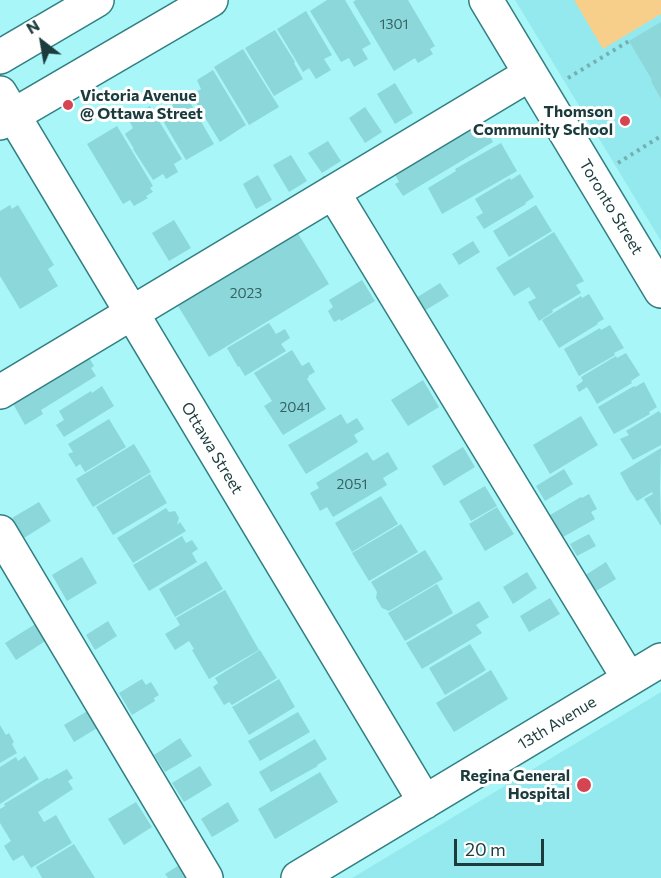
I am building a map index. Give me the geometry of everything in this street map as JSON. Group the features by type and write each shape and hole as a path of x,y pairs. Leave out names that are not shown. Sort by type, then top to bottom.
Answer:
{"street":[{"path":"0,57 97,0"},
{"path":"4,111 211,0"},
{"name":"Toronto Street","path":"486,0 661,291"},
{"path":"0,392 333,192 536,83"},
{"name":"Ottawa Street","path":"4,111 132,313 425,802"},
{"path":"333,192 629,679"},
{"path":"0,532 206,878"},
{"name":"13th Avenue","path":"298,878 661,660"}],"path":[{"path":"536,83 629,40"},
{"path":"593,178 661,136"}],"shaded area":[{"name":"Thomson Community School","path":"515,0 661,0 661,241"},
{"path":"574,0 661,0 661,14 603,49"},
{"name":"Regina General Hospital","path":"661,692 661,878 352,878"}],"building":[{"path":"327,0 345,0 371,44 362,49 368,59 354,67 349,58 341,62 310,11"},
{"path":"356,0 408,0 435,46 430,49 433,54 418,63 415,58 394,71 353,2"},
{"path":"306,11 332,55 324,59 331,70 316,79 309,68 303,72 277,29"},
{"path":"661,22 661,99 629,41"},
{"path":"275,30 303,79 274,96 245,48"},
{"path":"243,49 279,107 249,125 214,67"},
{"path":"213,70 246,125 220,142 191,95 201,89 197,80"},
{"path":"395,83 413,113 395,124 377,94"},
{"path":"178,93 183,100 187,97 214,144 186,160 159,114 173,105 169,99"},
{"path":"150,106 182,159 174,164 178,172 166,179 163,174 153,180 125,134 133,128 128,119"},
{"path":"365,107 382,132 365,143 349,118"},
{"path":"473,119 483,134 487,131 493,142 403,196 395,184 399,182 391,167"},
{"path":"117,126 153,186 150,188 153,192 146,196 148,198 134,206 130,200 123,204 87,144"},
{"path":"328,141 341,161 322,173 308,153"},
{"path":"501,143 517,171 442,214 428,188 456,171 455,169"},
{"path":"291,155 307,181 289,192 273,165"},
{"path":"520,174 534,197 484,229 476,217 483,213 475,199"},
{"path":"258,175 272,200 256,209 243,184"},
{"path":"10,205 12,209 18,205 54,265 48,269 58,286 20,309 0,276 0,211"},
{"path":"536,205 552,231 509,257 493,231"},
{"path":"174,220 191,248 169,261 152,233"},
{"path":"294,227 329,284 209,357 172,296"},
{"path":"554,232 584,281 576,285 581,293 552,310 553,312 539,321 528,302 536,298 529,287 514,296 496,268"},
{"path":"473,241 480,252 459,265 452,254"},
{"path":"362,280 375,301 341,321 340,319 334,322 328,311 333,307 329,300"},
{"path":"440,283 449,296 424,311 416,298"},
{"path":"589,294 604,319 559,348 542,320 581,296 582,298"},
{"path":"269,323 276,334 285,329 290,338 281,344 286,351 245,376 227,348"},
{"path":"610,325 624,348 579,376 564,349 600,328 601,330"},
{"path":"292,350 302,366 309,362 315,372 307,379 326,409 283,435 264,406 272,401 254,373"},
{"path":"626,353 640,375 631,381 632,383 597,404 587,387 579,392 576,386 583,381 581,377 616,356 617,358"},
{"path":"87,354 94,366 91,368 96,376 41,410 43,414 25,425 12,402"},
{"path":"423,380 439,407 408,426 391,400"},
{"path":"644,382 657,407 649,412 650,414 614,434 598,407"},
{"path":"102,386 114,406 64,437 56,425 64,420 59,411"},
{"path":"659,411 661,414 661,445 633,460 620,439 629,435 626,431"},
{"path":"341,414 347,424 357,418 364,429 354,435 358,442 306,474 288,445"},
{"path":"581,416 598,445 550,474 533,445"},
{"path":"109,419 126,447 85,472 80,464 76,467 68,454 73,452 68,444"},
{"path":"134,444 151,472 93,507 76,479"},
{"path":"463,447 475,467 444,486 432,466"},
{"path":"661,448 661,526 644,499 653,494 652,492 637,501 620,473"},
{"path":"367,452 373,461 388,452 398,469 383,478 387,485 333,517 327,507 320,511 310,493 319,488 316,483"},
{"path":"564,469 573,484 545,501 536,486"},
{"path":"150,474 167,503 113,535 96,507"},
{"path":"485,486 497,506 471,521 459,501"},
{"path":"589,494 597,509 591,512 595,519 563,537 550,515"},
{"path":"381,496 398,524 352,552 335,523"},
{"path":"39,502 51,521 24,538 12,518"},
{"path":"497,507 514,534 485,551 469,524"},
{"path":"166,508 169,512 175,511 179,518 177,525 180,522 186,531 133,563 117,538"},
{"path":"401,524 418,552 369,581 352,553"},
{"path":"589,534 596,546 577,556 570,544"},
{"path":"182,536 186,543 192,540 198,549 192,553 197,562 149,591 133,565"},
{"path":"425,550 443,579 389,611 382,608 371,582"},
{"path":"82,557 97,583 67,601 52,575"},
{"path":"206,561 223,589 175,617 159,589"},
{"path":"606,562 616,579 591,594 581,578"},
{"path":"527,572 537,588 513,604 503,587"},
{"path":"437,584 453,613 405,641 388,613"},
{"path":"225,590 259,650 209,679 189,641 175,650 165,634 180,625 176,618"},
{"path":"550,598 560,614 529,632 520,616"},
{"path":"479,601 489,617 476,625 482,633 422,669 406,643"},
{"path":"108,621 117,636 95,650 86,635"},
{"path":"37,623 47,640 16,660 5,643"},
{"path":"470,644 486,670 445,695 429,668"},
{"path":"260,650 277,678 232,705 229,702 224,705 213,687 218,683 215,678"},
{"path":"491,670 508,699 454,732 436,703"},
{"path":"142,679 146,685 151,682 159,695 154,698 155,701 132,715 119,693"},
{"path":"279,679 295,707 249,735 232,707"},
{"path":"89,710 99,727 74,742 64,725"},
{"path":"298,712 310,732 260,761 248,741"},
{"path":"0,725 6,735 9,733 17,753 0,763"},
{"path":"180,738 192,756 165,772 154,755"},
{"path":"315,739 327,759 271,792 259,772"},
{"path":"25,756 39,779 0,804 0,767 16,757 18,761"},
{"path":"200,766 212,785 184,802 172,783"},
{"path":"67,769 73,778 68,781 73,789 38,812 44,822 56,815 72,843 31,868 23,855 13,861 4,846 11,841 0,823 0,809 5,806 4,804 47,778"},
{"path":"320,772 338,802 275,839 258,809"},
{"path":"136,802 152,827 124,845 108,819"},
{"path":"228,802 239,821 212,837 201,819"},
{"path":"74,844 95,878 42,878 36,867"},
{"path":"181,864 190,878 168,878 165,874"}],"place":[{"name":"Victoria Avenue @ Ottawa Street","path":"68,105"},
{"name":"Thomson Community School","path":"625,121"},
{"name":"Regina General Hospital","path":"584,785"}]}
